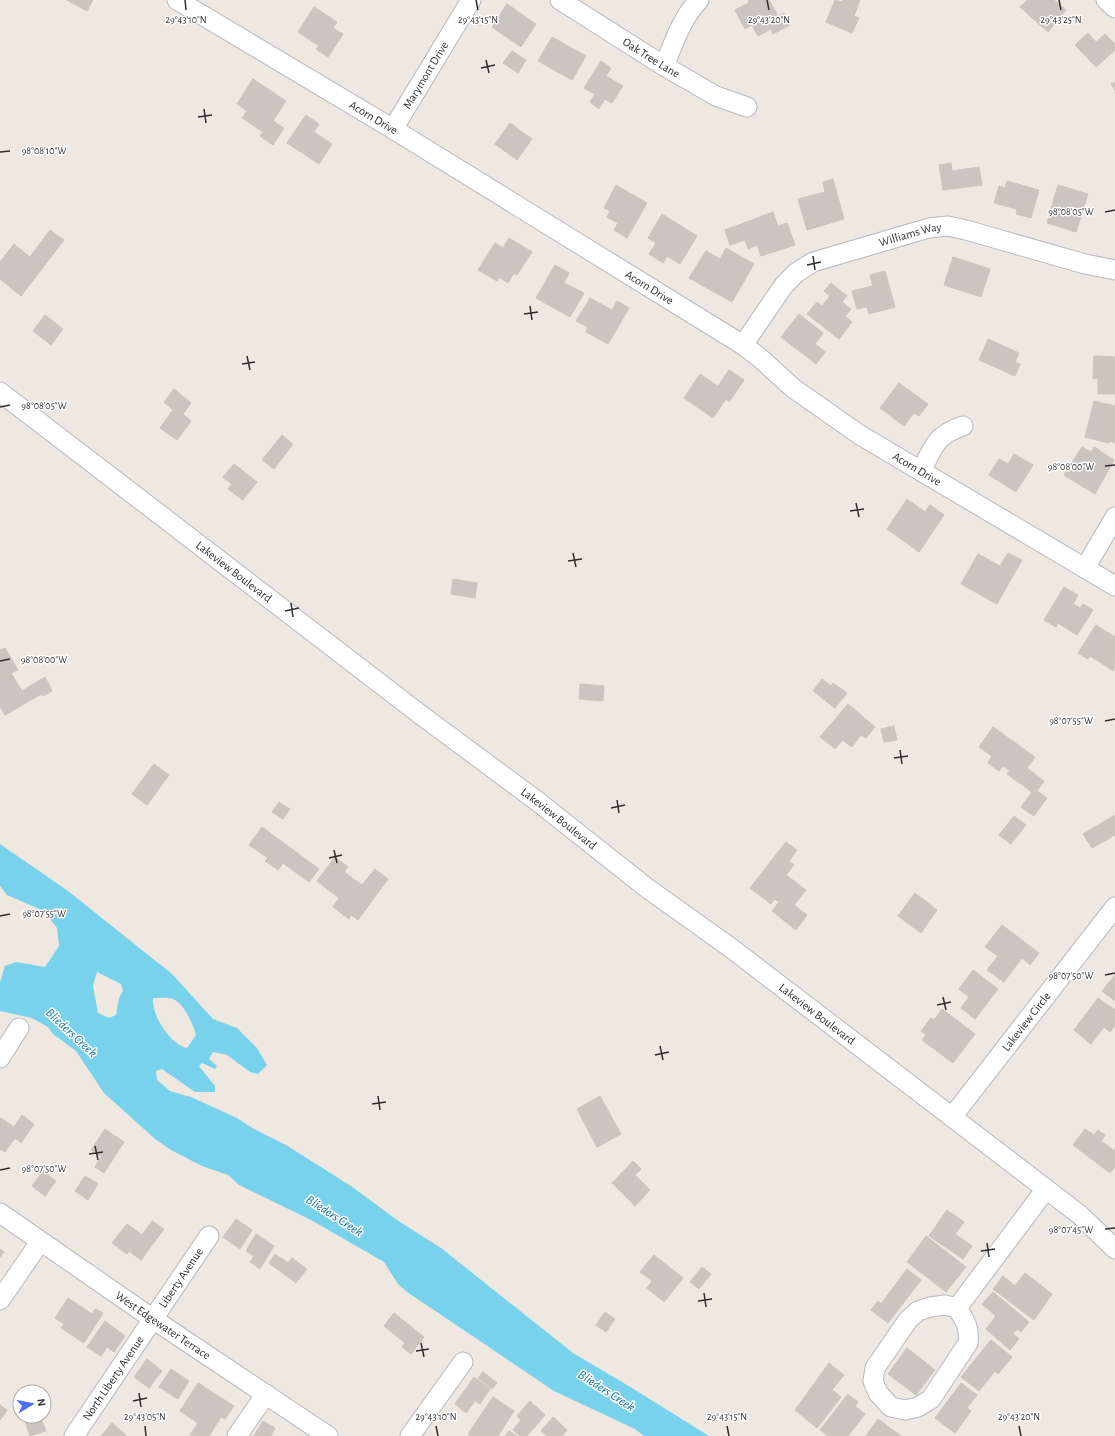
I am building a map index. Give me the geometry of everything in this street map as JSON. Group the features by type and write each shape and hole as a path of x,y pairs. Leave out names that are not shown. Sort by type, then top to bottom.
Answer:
{"street":[{"name":"Acorn Drive","path":"177,0 393,129 743,345 760,358 793,388 860,435 1115,586"},
{"name":"Marymont Drive","path":"393,129 471,0"},
{"name":"Oak Tree Lane","path":"560,0 664,66 716,96 747,107"},
{"path":"664,66 688,11 699,0"},
{"path":"1106,0 1115,8"},
{"name":"Williams Way","path":"743,345 784,285 796,273 813,262 929,228 948,226 966,230 1085,264 1115,270"},
{"name":"Lakeview Boulevard","path":"0,392 421,715 537,801 647,888 731,948 1112,1240"},
{"path":"921,471 940,437 948,431 962,426"},
{"path":"1085,568 1115,517"},
{"name":"Lakeview Circle","path":"952,1117 1115,907"},
{"path":"0,1058 19,1028"},
{"path":"957,1308 1046,1189"},
{"name":"West Edgewater Terrace","path":"0,1213 153,1320 328,1436"},
{"name":"Liberty Avenue","path":"153,1320 209,1236"},
{"path":"0,1300 40,1242"},
{"path":"945,1305 957,1308 967,1323 969,1334 968,1343 931,1399 918,1407 905,1410 891,1407 878,1393 873,1382 875,1368 908,1320 918,1310 945,1305"},
{"name":"North Liberty Avenue","path":"74,1436 153,1320"},
{"path":"410,1436 463,1362"},
{"path":"237,1436 266,1394"}],"water":[{"name":"Blieders Creek","path":"0,844 68,891 172,974 213,1019 237,1028 257,1048 267,1065 258,1074 250,1072 227,1055 213,1052 209,1059 217,1066 215,1069 202,1063 199,1066 215,1086 215,1092 195,1092 162,1069 156,1071 157,1080 170,1091 191,1097 237,1118 254,1129 286,1145 351,1186 397,1220 441,1248 573,1353 709,1436 644,1436 635,1429 554,1391 407,1292 398,1284 384,1262 311,1220 239,1185 228,1175 202,1166 171,1150 155,1139 104,1093 76,1051 53,1034 48,1027 32,1018 0,1011 0,982 5,966 16,962 45,967 59,946 57,928 44,911 7,895 0,886","holes":["97,972 121,984 123,991 119,998 116,1015 109,1018 98,1013 93,986","153,998 173,999 184,1009 196,1035 187,1048 181,1046 163,1028 155,1013"]}],"building":[{"path":"67,0 93,0 87,11"},
{"path":"748,0 769,0 778,16 784,13 790,25 773,34 771,29 758,36 752,25 745,29 735,10 749,3"},
{"path":"835,0 842,2 843,0 860,0 854,16 859,18 852,33 826,22"},
{"path":"1027,0 1054,0 1066,10 1048,32 1020,7"},
{"path":"507,4 536,24 521,47 492,27"},
{"path":"314,7 337,22 333,28 343,34 328,57 316,49 319,46 298,32"},
{"path":"1088,33 1096,42 1105,34 1115,44 1115,50 1096,67 1075,45"},
{"path":"552,37 586,56 572,80 538,61"},
{"path":"512,51 526,60 518,73 503,63"},
{"path":"601,61 611,68 606,76 623,86 612,103 605,99 599,109 590,102 595,94 584,88"},
{"path":"253,79 286,101 273,121 284,128 273,145 260,136 263,132 242,118 247,111 237,104"},
{"path":"1115,82 1115,90 1111,84"},
{"path":"306,115 319,124 314,132 332,144 319,164 287,143"},
{"path":"510,123 532,139 517,160 495,144"},
{"path":"951,163 952,171 979,167 982,185 943,190 939,165"},
{"path":"833,179 844,219 807,230 798,199 825,192 823,182"},
{"path":"1007,181 1039,190 1031,218 1016,214 1017,209 994,203 999,186 1005,188"},
{"path":"616,185 647,203 627,238 614,230 618,223 607,217 610,211 604,208"},
{"path":"1058,185 1088,194 1076,232 1047,223"},
{"path":"773,212 778,226 787,223 795,245 761,256 757,245 748,249 745,240 730,245 725,230"},
{"path":"662,214 697,236 680,264 667,256 663,263 649,254 656,243 648,238"},
{"path":"50,230 64,240 21,296 0,279 0,262 14,244 30,257"},
{"path":"509,238 532,252 517,275 514,273 508,283 499,277 497,281 478,270 495,243 503,248"},
{"path":"726,248 754,264 732,302 689,278 706,251 720,259"},
{"path":"953,257 990,269 981,297 944,285"},
{"path":"555,265 569,273 564,283 584,293 570,317 536,298"},
{"path":"885,271 895,307 869,314 867,307 857,309 852,291 873,286 870,275"},
{"path":"831,283 847,296 842,302 851,309 845,316 852,322 839,339 807,314 817,302 822,306 830,296 824,291"},
{"path":"590,298 612,310 617,301 629,308 608,344 586,332 588,327 576,321"},
{"path":"799,314 823,333 815,344 825,352 816,364 781,337"},
{"path":"45,315 63,329 51,345 33,331"},
{"path":"988,339 1019,353 1015,362 1020,364 1015,376 979,360"},
{"path":"1094,356 1115,357 1115,394 1098,394 1098,379 1093,378"},
{"path":"729,370 744,380 729,402 726,399 713,418 684,398 700,374 718,386"},
{"path":"899,383 928,404 919,416 914,413 904,426 880,408"},
{"path":"174,389 191,403 183,414 191,421 177,440 160,428 173,410 164,402"},
{"path":"1094,401 1115,406 1115,443 1085,437"},
{"path":"282,435 293,444 274,469 262,460"},
{"path":"1082,447 1091,452 1094,447 1114,460 1095,494 1064,475"},
{"path":"1014,454 1033,465 1016,492 989,475 999,459 1008,464"},
{"path":"234,464 257,482 243,500 228,489 232,484 223,477"},
{"path":"907,499 925,512 930,505 944,515 919,552 887,529"},
{"path":"1008,553 1022,560 997,604 961,584 978,554 1000,566"},
{"path":"453,579 477,583 475,598 451,594"},
{"path":"1064,587 1078,595 1073,604 1080,608 1083,604 1093,610 1077,635 1058,623 1056,627 1044,620"},
{"path":"1096,625 1115,637 1114,671 1090,656 1088,659 1078,653"},
{"path":"5,648 18,670 11,673 22,691 45,677 52,691 43,696 41,694 5,715 0,706 0,650"},
{"path":"822,679 831,686 833,683 847,693 835,708 813,691"},
{"path":"580,684 604,686 603,701 579,699"},
{"path":"848,704 875,727 866,738 861,735 852,747 843,740 835,749 820,737"},
{"path":"894,726 897,740 884,742 881,729"},
{"path":"993,727 1035,757 1027,768 1044,781 1037,791 1047,798 1034,816 1021,807 1032,792 1007,774 1010,771 1003,766 999,771 988,763 992,756 979,747"},
{"path":"154,764 169,775 147,805 132,794"},
{"path":"279,802 290,809 283,819 272,812"},
{"path":"1115,815 1115,835 1092,848 1083,834"},
{"path":"1014,816 1026,825 1011,844 999,835"},
{"path":"262,827 319,869 309,882 283,863 278,870 265,861 268,858 249,845"},
{"path":"786,842 797,850 789,861 794,865 786,875 806,890 794,905 807,915 796,930 772,911 779,902 775,899 771,904 750,888"},
{"path":"335,857 348,867 344,872 362,885 375,869 388,879 358,920 351,915 349,919 333,907 339,898 317,881"},
{"path":"915,893 937,910 921,933 898,916"},
{"path":"1002,925 1039,953 1030,965 1022,958 1004,982 987,970 998,956 985,947"},
{"path":"973,970 998,989 975,1019 961,1008 969,997 959,989"},
{"path":"1115,975 1115,1001 1102,991"},
{"path":"1098,998 1115,1010 1115,1026 1110,1032 1104,1027 1091,1044 1074,1030"},
{"path":"942,1009 975,1034 953,1063 922,1040 926,1035 921,1031 931,1018 934,1020"},
{"path":"600,1096 621,1134 597,1147 577,1109"},
{"path":"22,1115 34,1124 21,1143 15,1138 5,1152 0,1149 0,1120 1,1118 14,1127"},
{"path":"105,1129 124,1142 104,1173 95,1167 101,1157 91,1150"},
{"path":"1085,1129 1094,1135 1098,1130 1105,1135 1101,1141 1115,1151 1115,1167 1110,1173 1073,1145"},
{"path":"633,1161 641,1169 635,1175 650,1190 635,1206 612,1183"},
{"path":"43,1171 56,1181 45,1196 32,1186"},
{"path":"85,1176 98,1184 88,1200 75,1191"},
{"path":"947,1210 964,1222 955,1234 972,1246 963,1259 929,1236"},
{"path":"236,1219 252,1230 240,1249 223,1237"},
{"path":"152,1221 164,1229 141,1260 130,1252"},
{"path":"127,1224 142,1235 127,1254 112,1243"},
{"path":"256,1234 274,1246 260,1269 250,1262 254,1256 246,1251"},
{"path":"926,1236 966,1267 946,1292 907,1262"},
{"path":"0,1249 4,1252 0,1257"},
{"path":"275,1254 288,1263 292,1258 307,1269 296,1283 269,1263"},
{"path":"654,1255 683,1278 664,1302 647,1288 652,1281 640,1272"},
{"path":"702,1267 711,1274 699,1289 690,1282"},
{"path":"907,1269 921,1280 888,1323 871,1310 878,1301 881,1304"},
{"path":"1025,1273 1052,1294 1034,1320 993,1289 1003,1276 1015,1286"},
{"path":"993,1292 1029,1322 1021,1332 1017,1329 1013,1334 1019,1339 1010,1350 986,1329 996,1316 982,1304"},
{"path":"68,1298 92,1314 95,1309 103,1313 84,1343 61,1328 64,1324 55,1318"},
{"path":"605,1312 615,1319 606,1332 596,1325"},
{"path":"394,1313 424,1337 411,1354 402,1347 405,1343 384,1326"},
{"path":"105,1321 125,1336 114,1352 107,1347 101,1356 87,1347"},
{"path":"991,1340 1012,1357 998,1374 995,1371 979,1391 961,1377"},
{"path":"907,1348 935,1370 916,1395 888,1374"},
{"path":"147,1359 162,1371 149,1388 134,1377"},
{"path":"829,1363 844,1375 832,1390 841,1397 817,1428 795,1410"},
{"path":"171,1369 189,1381 178,1399 159,1387"},
{"path":"483,1372 497,1383 492,1389 478,1378"},
{"path":"474,1377 490,1389 480,1404 475,1401 466,1413 455,1404"},
{"path":"198,1383 234,1406 225,1419 221,1417 209,1436 190,1435 198,1423 180,1411"},
{"path":"961,1383 977,1395 967,1408 971,1411 955,1433 935,1418"},
{"path":"848,1394 858,1402 855,1406 865,1414 848,1436 828,1436 820,1430"},
{"path":"493,1397 514,1411 498,1436 470,1436 468,1434"},
{"path":"530,1401 545,1415 527,1436 520,1436 513,1430 521,1420 517,1416"},
{"path":"0,1405 7,1410 0,1420"},
{"path":"553,1417 567,1430 562,1436 547,1436 541,1431"},
{"path":"878,1419 901,1436 866,1436"},
{"path":"263,1421 275,1428 271,1436 254,1436"},
{"path":"112,1423 126,1435 101,1436"},
{"path":"26,1424 43,1424 46,1431 30,1436"},
{"path":"509,1431 517,1436 505,1436"}]}
